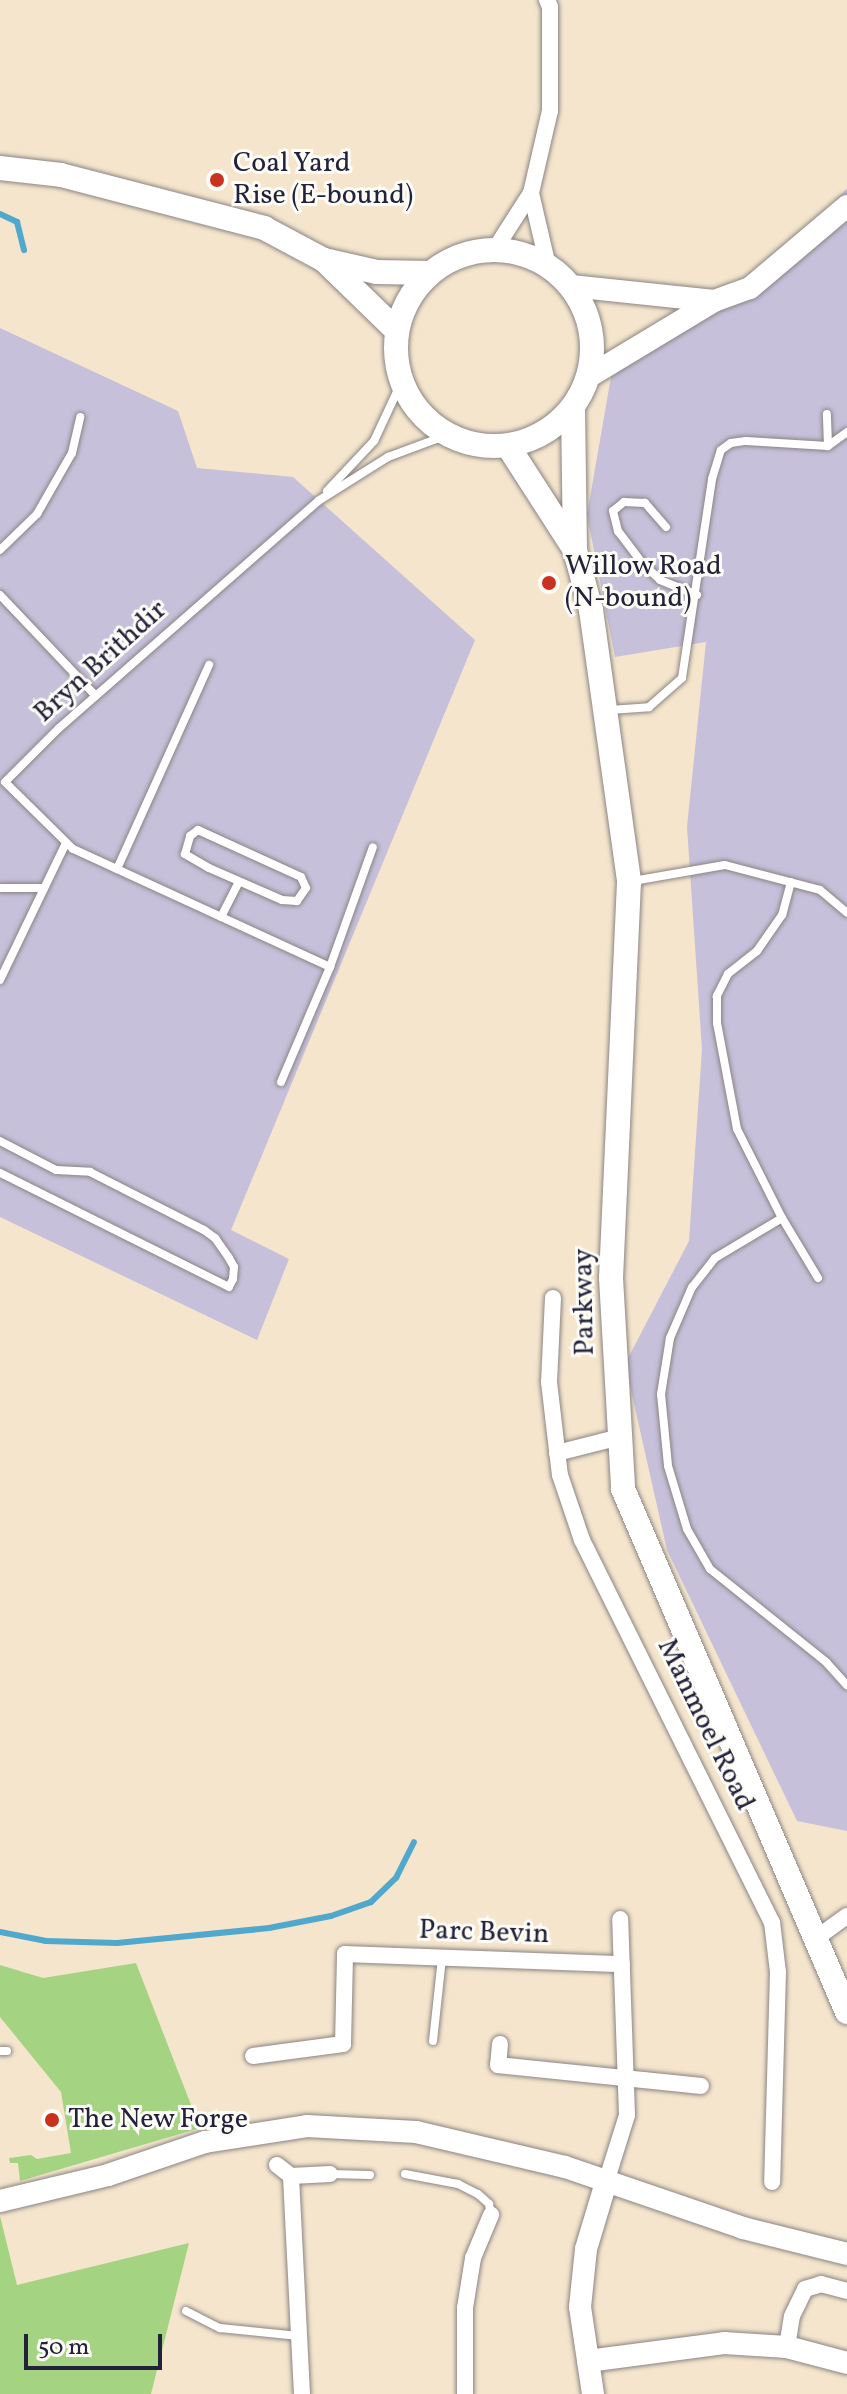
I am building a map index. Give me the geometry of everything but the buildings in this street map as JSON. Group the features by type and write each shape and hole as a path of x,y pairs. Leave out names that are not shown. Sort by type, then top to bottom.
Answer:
{"main road":[{"path":"0,168 61,175 264,228 324,260 377,272 430,273"},
{"path":"495,249 523,254 548,266 571,286 587,314 593,345 588,377 573,407 555,426 533,439 508,446 477,445 447,435 412,404 401,383 395,357 396,330 409,299 430,273 472,252 495,249"},
{"path":"324,260 396,330"},
{"path":"573,407 575,550"},
{"path":"508,446 575,550"},
{"name":"Parkway","path":"575,550 591,610 629,882 611,1278 623,1489 847,2012"}],"street":[{"path":"495,249 531,193 550,111 550,7 547,0"},
{"path":"531,193 548,266"},
{"path":"588,377 714,301 750,288 847,206"},
{"path":"571,286 714,301"},
{"name":"Manmoel Road","path":"553,1298 549,1382 557,1453 560,1475 582,1540 772,1922 778,1972 772,2182"},
{"path":"557,1453 620,1437"},
{"path":"815,1939 847,1916"},
{"path":"593,2394 580,2307 586,2249 627,2115 623,2081 620,1919"},
{"name":"Parc Bevin","path":"253,2056 343,2044 345,1954 622,1964"},
{"path":"500,2044 498,2065 623,2081 701,2086"},
{"path":"0,2201 108,2175 205,2142 307,2126 416,2132 495,2148 607,2179 743,2228 847,2254"},
{"path":"277,2165 291,2176 330,2174"},
{"path":"291,2176 302,2394"},
{"path":"465,2394 465,2308 473,2258 491,2215"},
{"path":"787,2347 792,2316 805,2289 821,2284 847,2291"},
{"path":"588,2361 724,2343 787,2347 847,2363"}],"lane":[{"path":"318,501 374,441 401,383"},
{"path":"827,414 828,446"},
{"path":"0,550 37,514 72,453 80,417"},
{"path":"605,710 649,707 682,678 697,595 712,479 721,450 731,443 763,441 828,446 847,432"},
{"name":"Bryn Brithdir","path":"330,967 66,843 5,782 96,696 318,501 388,457 447,435"},
{"path":"666,527 645,503 624,502 613,511 618,531 643,564 660,580 697,595"},
{"path":"0,595 96,696"},
{"path":"117,869 209,665"},
{"path":"198,830 261,858 301,877 306,888 297,901 282,900 238,883 185,854 190,836 198,830"},
{"path":"0,980 66,843"},
{"path":"281,1082 330,967 373,847"},
{"path":"629,882 725,865 820,890 847,913"},
{"path":"791,882 782,915 757,951 728,974 717,996 717,1023 737,1129 782,1218 818,1278"},
{"path":"221,917 238,883"},
{"path":"0,888 44,888"},
{"path":"0,1141 56,1170 90,1172 204,1230 215,1238 229,1258 234,1267 233,1279 229,1287 0,1173"},
{"path":"782,1218 715,1258 692,1287 670,1338 661,1394 668,1466 687,1529 710,1569 826,1662 847,1685"},
{"path":"433,2041 442,1957"},
{"path":"330,2174 370,2175"},
{"path":"405,2174 458,2184 478,2194 489,2204 491,2215"},
{"path":"186,2311 220,2328 299,2336"}],"shaded area":[{"path":"847,188 847,1831 797,1821 667,1550 625,1364 689,1241 702,1049 687,827 706,642 615,657 587,515 612,371 796,245"},
{"path":"0,328 178,411 197,468 293,477 475,640 231,1230 289,1259 257,1340 0,1217"}],"green space":[{"path":"136,1963 200,2128 20,2181 18,2163 10,2163 9,2158 31,2155 37,2159 71,2153 61,2092 0,2017 0,1965 43,1978"},
{"path":"0,2216 17,2285 189,2243 151,2394 0,2394"}],"waterway":[{"path":"0,214 17,222 24,250"},
{"path":"0,1932 46,1941 117,1943 269,1928 331,1916 371,1902 396,1878 414,1842"}],"place":[{"name":"Coal Yard Rise (E-bound)","path":"217,180"},
{"name":"Willow Road (N-bound)","path":"549,583"},
{"name":"The New Forge","path":"52,2120"}]}
